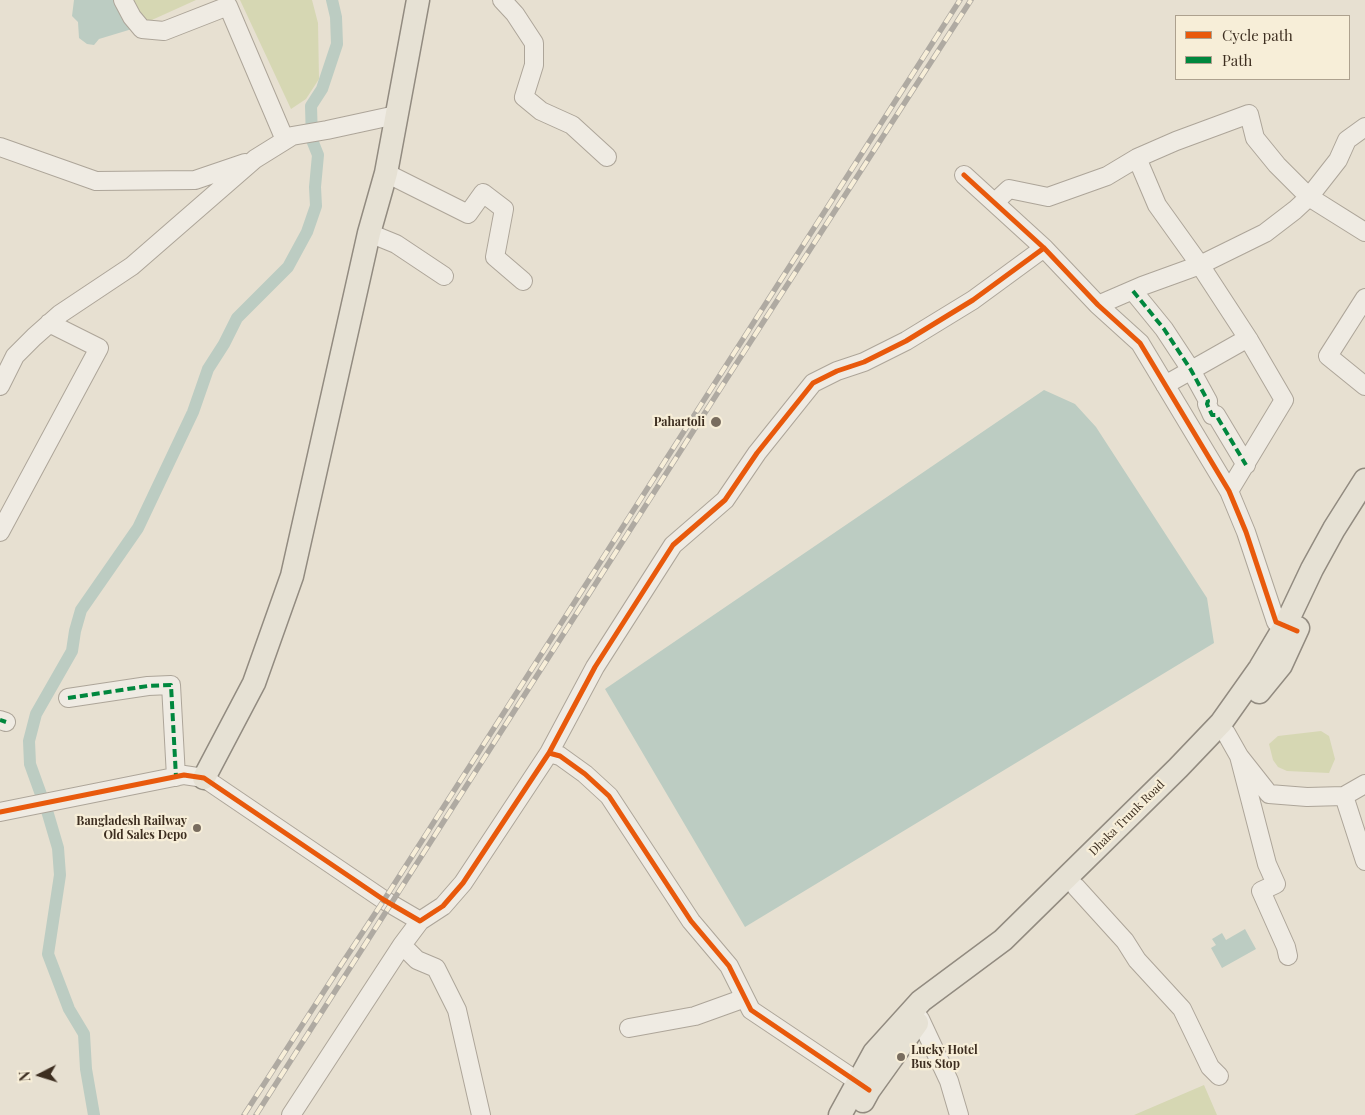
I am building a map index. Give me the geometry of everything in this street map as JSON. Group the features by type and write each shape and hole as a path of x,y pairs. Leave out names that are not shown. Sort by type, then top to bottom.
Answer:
{"main road":[{"path":"204,778 254,683 292,576 369,233 386,173 418,0"},
{"name":"Dhaka Trunk Road","path":"840,1115 920,1019 1010,951 1183,781 1226,733 1281,665 1291,629 1312,569 1334,529 1365,480"},
{"name":"Dhaka Trunk Road","path":"857,1115 863,1086 874,1053 921,1001 1003,940 1178,768 1221,723 1260,668 1291,629 1323,566 1365,496"}],"street":[{"path":"123,0 142,30 164,30 228,6 288,138"},
{"path":"502,0 515,14 534,43 534,65 524,97 541,111 572,125 607,157"},
{"path":"995,202 999,196 1009,189 1048,197 1107,176 1137,158 1176,140 1249,114 1255,138 1277,165 1309,197 1365,232"},
{"path":"0,386 15,356 60,314 132,266 255,159 288,138 396,115"},
{"path":"1098,305 1200,265 1265,233 1309,197 1338,160 1347,140 1365,127"},
{"path":"0,147 96,181 195,180 255,159"},
{"path":"1137,158 1157,205 1200,265 1249,340 1284,400 1229,492"},
{"path":"386,173 468,214 483,193 504,209 495,257 523,281"},
{"path":"964,175 1044,248 1098,305 1140,343 1229,492 1246,532 1276,622 1291,629"},
{"path":"369,233 396,244 444,276"},
{"path":"291,1115 402,945 420,921 442,906 463,883 549,753 595,667 673,546 725,500 757,453 813,383 837,371 864,362 906,341 973,300 1044,248"},
{"path":"1133,291 1164,329 1191,370 1208,401 1206,404 1212,415 1216,415 1246,465"},
{"path":"1365,298 1328,356 1365,386"},
{"path":"0,532 99,348 50,323"},
{"path":"1165,385 1242,342 1249,340"},
{"path":"68,698 148,686 170,685 176,777"},
{"path":"1226,733 1239,756 1269,794 1307,797 1344,796 1365,784"},
{"path":"549,753 560,756 578,769 608,796 691,921 729,966 751,1010 863,1086"},
{"path":"1239,756 1267,864 1276,884 1261,891 1286,947 1288,956"},
{"path":"0,812 184,775 204,778 384,900 420,921"},
{"path":"1344,796 1365,861"},
{"path":"1076,887 1126,941 1136,960 1182,1009 1210,1067 1219,1076"},
{"path":"402,945 418,960 436,968 457,1010 481,1115"},
{"path":"630,1028 696,1016 745,998"},
{"path":"920,1019 949,1081 959,1115"}],"green space":[{"path":"121,0 196,0 132,29"},
{"path":"240,0 312,0 318,23 319,79 306,99 291,109"},
{"path":"1321,731 1329,736 1335,759 1329,773 1287,771 1278,767 1273,760 1269,744 1278,736"},
{"path":"1204,1085 1217,1115 1134,1115"}],"shaded area":[{"path":"74,0 113,0 132,29 99,39 94,45 87,44 79,38 78,22 72,16"},
{"path":"1044,390 1075,404 1096,427 1207,598 1214,643 745,927 605,689"},
{"path":"1245,929 1256,949 1222,968 1211,948 1216,945 1212,939 1222,933 1226,940"}],"waterway":[{"path":"94,1115 86,1069 84,1034 69,1009 48,954 60,875 58,848 30,764 29,741 36,714 72,651 81,610 138,528 193,412 208,369 224,344 237,318 288,267 307,232 316,206 315,187 318,155 312,140 311,106 322,89 337,44 336,17 332,0"}],"railway":[{"path":"244,1115 384,900 960,0"},
{"path":"256,1115 971,0"}],"marked path":[{"path":"1133,291 1164,329 1191,370 1208,401 1207,404 1212,415 1216,415 1246,465"},
{"path":"68,698 148,686 171,685 176,777"},
{"path":"0,720 6,722"}],"cycle path":[{"path":"964,175 1044,248 1098,305 1140,343 1229,491 1246,532 1276,622 1297,631"},
{"path":"549,753 595,667 673,545 725,500 757,453 813,383 837,371 864,362 906,341 973,300 1044,248"},
{"path":"0,812 184,775 204,778 384,900 420,921 443,906 463,883 549,753 560,756 585,774 609,796 691,921 729,966 751,1010 869,1090"}],"place":[{"name":"Pahartoli","path":"716,422"},
{"name":"Bangladesh Railway Old Sales Depo","path":"197,828"},
{"name":"Lucky Hotel Bus Stop","path":"901,1057"}]}
